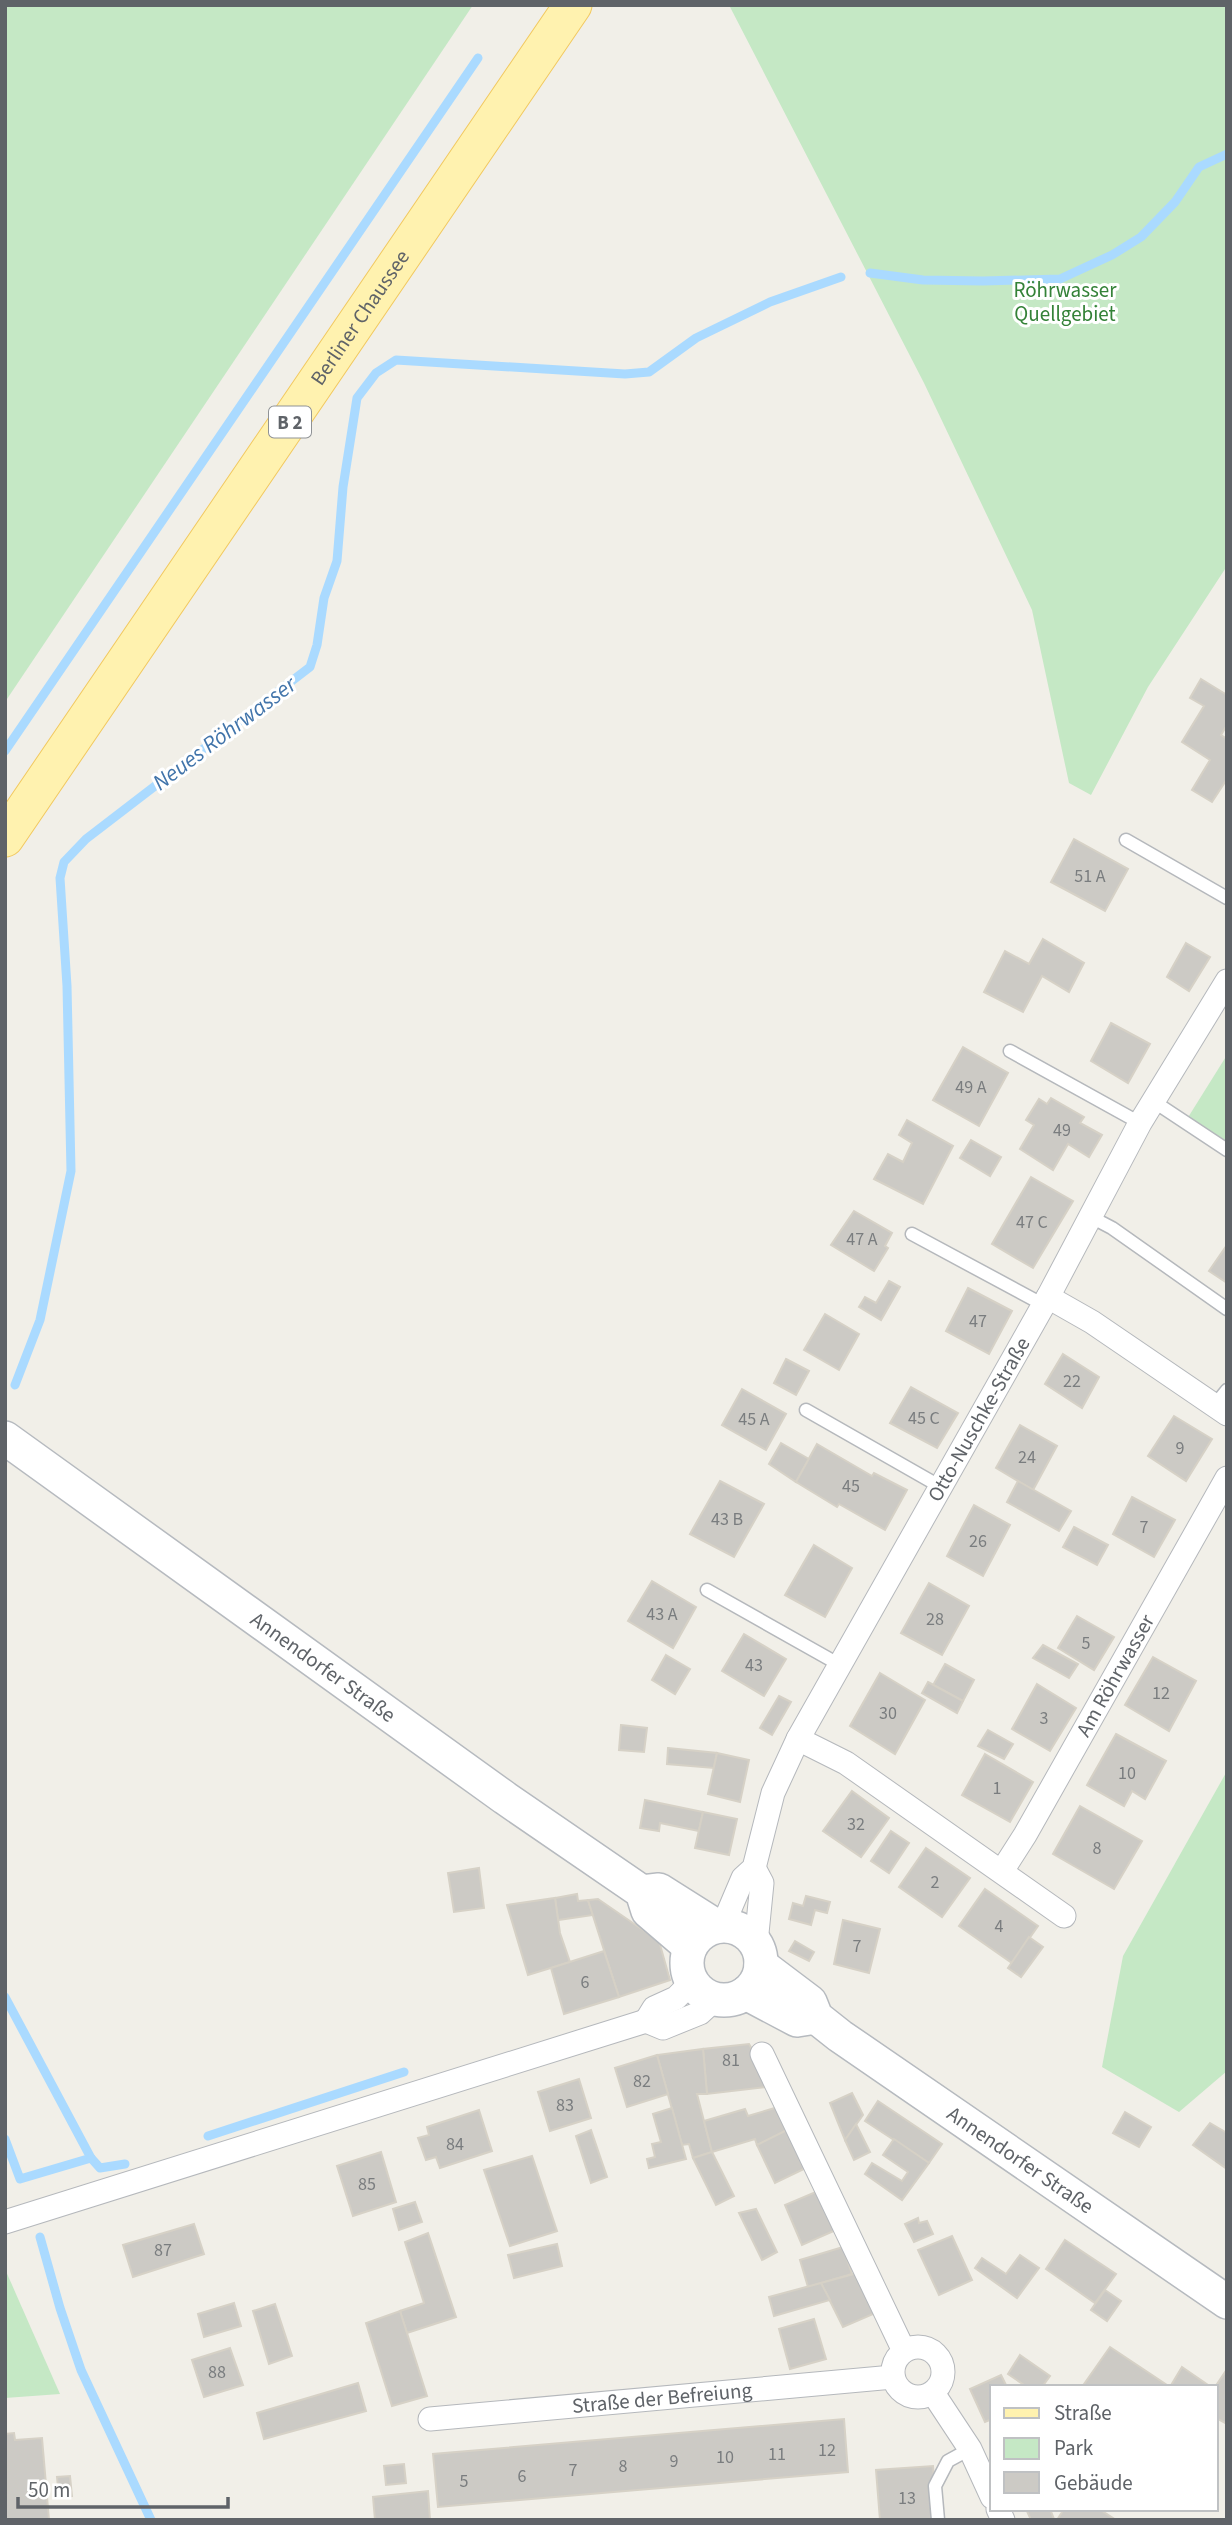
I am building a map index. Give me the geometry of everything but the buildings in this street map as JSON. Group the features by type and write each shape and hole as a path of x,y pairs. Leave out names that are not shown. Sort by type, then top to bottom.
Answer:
{"main road":[{"name":"Berliner Chaussee","path":"5,838 573,5"},
{"name":"Annendorfer Straße","path":"5,1438 505,1798 642,1892 648,1911 690,1947"},
{"name":"Annendorfer Straße","path":"642,1892 659,1890 720,1926 738,1928 734,1977 797,2020 816,2017 1227,2302"},
{"path":"720,1926 700,1934 690,1947 686,1965 734,1977"}],"street":[{"name":"Otto-Nuschke-Straße","path":"720,1926 743,1878 754,1868 774,1793 798,1739 1046,1301 1140,1122 1227,981"},
{"path":"1046,1301 1092,1322 1223,1403"},
{"name":"Am Röhrwasser","path":"1002,1871 1227,1478"},
{"path":"798,1739 846,1763 1064,1916"},
{"name":"Otto-Nuschke-Straße","path":"734,1977 762,1883 754,1868"},
{"path":"5,2222 646,2021 654,2008 734,1977"},
{"path":"762,2054 904,2351"},
{"path":"919,2347 933,2352 939,2358 944,2372 933,2393 926,2396 909,2396 896,2385 893,2377 895,2362 904,2351 919,2347"},
{"name":"Straße der Befreiung","path":"430,2419 893,2377"},
{"path":"933,2393 970,2449 990,2493"}],"lane":[{"path":"1126,840 1227,898"},
{"path":"1010,1051 1140,1122"},
{"path":"1153,1101 1227,1150"},
{"path":"1091,1217 1112,1228 1227,1308"},
{"path":"912,1234 1046,1301"},
{"path":"806,1410 941,1487"},
{"path":"707,1590 840,1665"},
{"path":"938,2520 935,2486 948,2460 970,2449"}],"green space":[{"path":"5,5 473,5 5,702"},
{"name":"Röhrwasser Quellgebiet","path":"729,5 1227,5 1227,566 1148,687 1091,795 1069,783 1032,610 924,383"},
{"path":"1227,1055 1227,1146 1187,1119"},
{"path":"1227,1771 1227,2071 1179,2112 1102,2067 1123,1956"},
{"path":"5,2269 60,2394 5,2398"}],"waterway":[{"path":"5,751 478,58"},
{"path":"870,273 923,280 1060,279 1112,255 1141,237 1175,202 1199,167 1227,154"},
{"name":"Neues Röhrwasser","path":"15,1385 40,1320 71,1171 67,986 60,878 64,862 86,839 310,667 317,645 324,598 337,561 343,487 357,398 376,373 396,360 625,374 649,372 696,338 770,302 841,277"},
{"name":"Neues Röhrwasser","path":"5,1997 91,2158 20,2179 5,2139"},
{"path":"208,2136 404,2072"},
{"path":"91,2158 100,2168 125,2164"},
{"path":"40,2237 81,2370 151,2520"}]}
